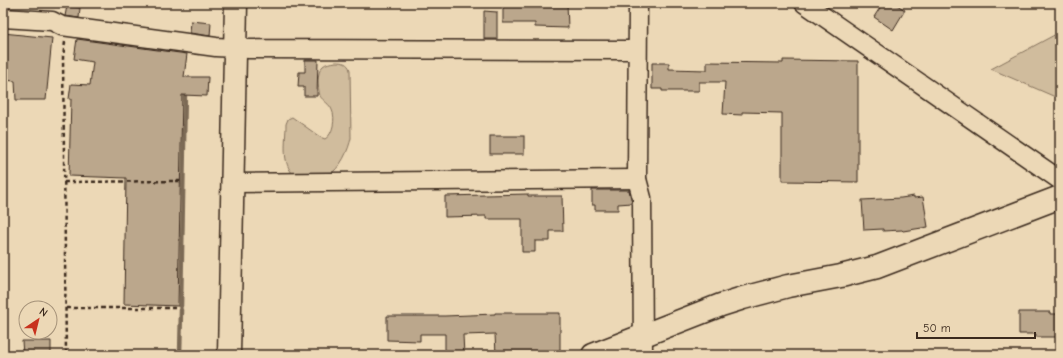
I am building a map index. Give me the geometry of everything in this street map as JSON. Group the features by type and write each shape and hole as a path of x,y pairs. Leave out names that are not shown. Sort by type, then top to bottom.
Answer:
{"street":[{"path":"229,355 236,3"},
{"path":"638,3 637,179 642,198 643,345"},
{"path":"804,3 1060,180"},
{"path":"3,18 52,21 67,27 216,47 254,49 637,50"},
{"path":"232,183 637,179"},
{"path":"593,355 643,345 743,298 788,286 841,276 877,267 1060,197"}],"path":[{"path":"66,355 63,57 67,27"},
{"path":"64,182 181,181"},
{"path":"66,308 178,308"}],"shaded area":[{"path":"1060,32 1060,99 991,69"},
{"path":"336,62 345,63 350,70 351,138 348,148 340,164 326,176 294,175 287,164 286,158 286,124 288,119 292,117 320,137 325,139 328,137 332,130 334,117 330,106 320,96 318,76 324,65"}],"building":[{"path":"553,3 567,3 568,28 535,27 535,23 503,23 503,5 553,6"},
{"path":"883,3 894,3 905,10 893,30 874,17"},
{"path":"67,6 80,8 79,18 65,16"},
{"path":"484,11 497,12 497,39 484,39"},
{"path":"191,21 211,23 210,36 190,33"},
{"path":"3,33 52,38 46,100 16,100 15,81 3,80"},
{"path":"77,39 187,54 184,77 208,77 207,96 182,95 178,306 124,304 126,178 69,176 71,99 69,99 71,84 90,85 93,62 74,59"},
{"path":"305,60 318,60 317,96 304,96 304,87 298,87 299,72 305,72"},
{"path":"783,60 858,61 858,182 782,181 782,113 742,112 742,115 723,114 725,82 699,82 699,91 662,91 662,89 652,89 652,63 669,63 669,69 707,70 707,62 783,63"},
{"path":"490,136 524,136 524,154 490,154"},
{"path":"592,190 629,190 632,203 618,204 618,210 595,210 595,205 592,205"},
{"path":"528,194 528,196 562,196 563,231 550,231 550,241 535,241 535,252 522,252 522,219 486,219 486,216 445,217 445,196"},
{"path":"914,196 914,198 923,197 928,227 903,231 883,231 883,229 864,230 862,200"},
{"path":"1019,312 1050,312 1050,314 1058,314 1058,318 1060,318 1060,337 1036,337 1036,334 1019,334"},
{"path":"495,313 560,313 560,355 496,355 495,334 463,335 464,355 445,355 445,334 420,334 420,341 387,340 387,316 445,316"},
{"path":"22,341 51,341 51,355 23,355"}],"waterway":[{"path":"181,306 185,90"},
{"path":"180,355 181,310"}]}
